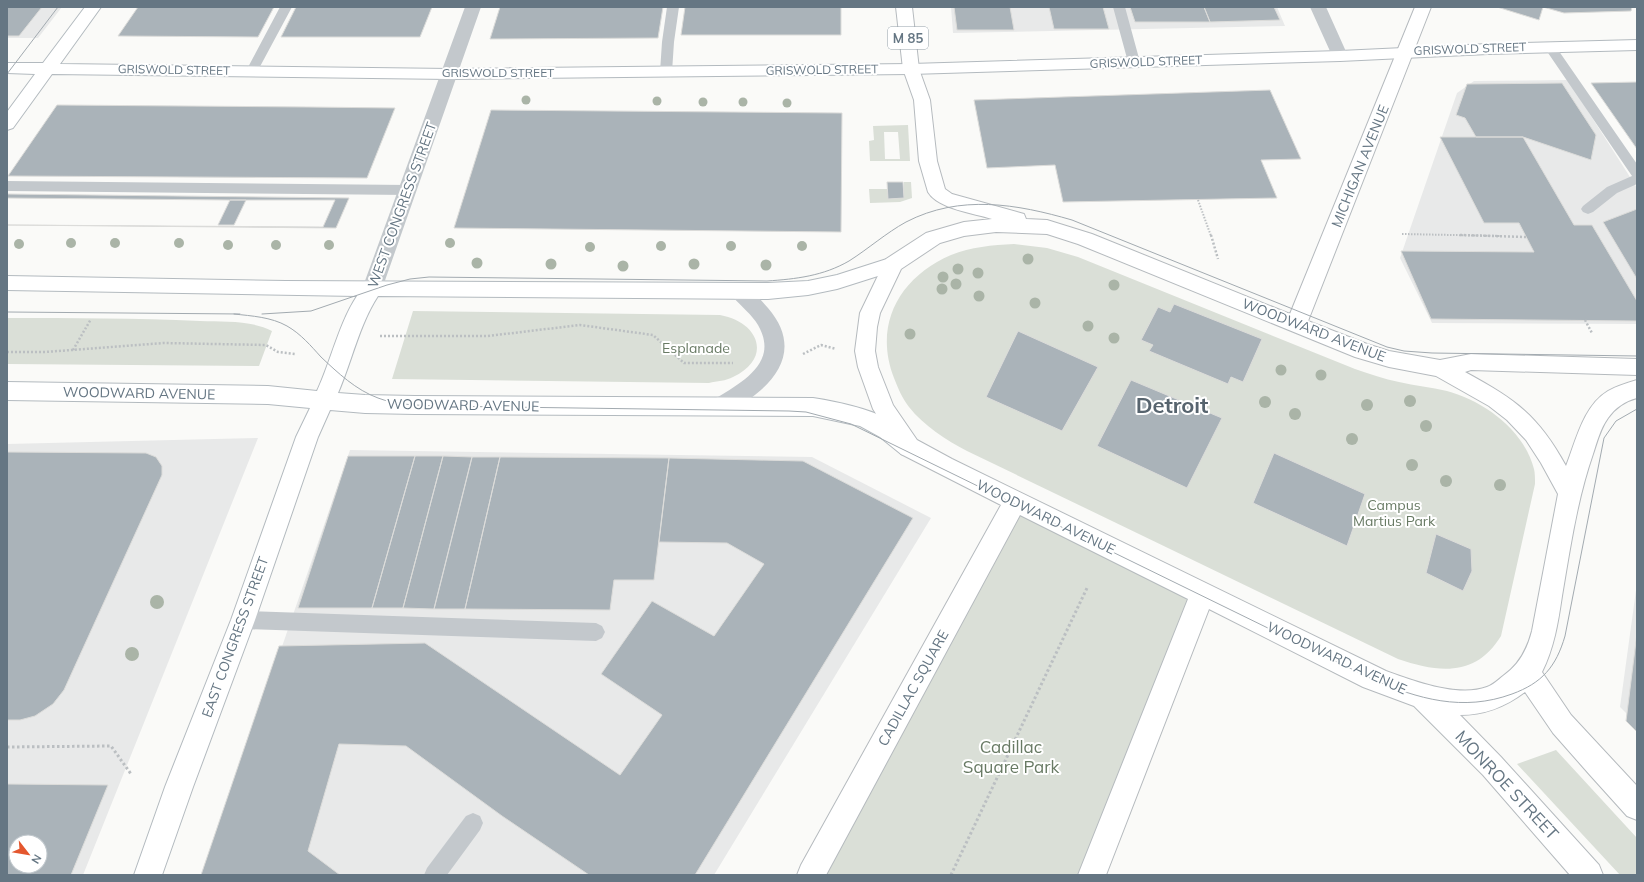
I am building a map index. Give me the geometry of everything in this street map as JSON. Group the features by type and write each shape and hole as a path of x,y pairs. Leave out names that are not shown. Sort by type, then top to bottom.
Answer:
{"street":[{"path":"7,124 93,7"},
{"name":"WEST CONGRESS STREET","path":"324,400 337,371 359,309 372,288 473,7"},
{"name":"M 85","path":"904,7 911,69"},
{"path":"1318,7 1340,56"},
{"name":"MICHIGAN AVENUE","path":"1296,325 1423,7"},
{"name":"GRISWOLD STREET","path":"7,68 450,74 911,69 1340,56 1405,51 1637,45"},
{"path":"911,69 922,100 928,161 937,192 946,199 1047,227"},
{"name":"WOODWARD AVENUE","path":"7,283 740,292 768,291 826,285 893,264 933,238 964,229 996,225 1047,227 1086,239 1362,351 1395,360 1440,368 1471,362 1637,367"},
{"name":"WOODWARD AVENUE","path":"893,264 870,313 865,351 868,367 884,409 909,447"},
{"path":"721,406 756,384 767,372 773,361 776,346 772,332 764,318 740,292"},
{"path":"1440,368 1493,398 1515,415 1539,442 1555,466 1569,493"},
{"name":"WOODWARD AVENUE","path":"7,391 268,395 415,405 796,406 834,410 858,417 884,428 909,447 1202,595 1372,678 1423,697 1466,701 1491,698 1517,683 1527,673 1542,639 1569,493 1591,428 1596,416 1605,404 1617,396 1637,389"},
{"name":"EAST CONGRESS STREET","path":"148,875 243,620 307,436 324,400"},
{"name":"CADILLAC SQUARE","path":"811,875 1015,501"},
{"path":"1092,875 1202,595"},
{"path":"1527,673 1570,733 1598,766 1637,806"},
{"name":"MONROE STREET","path":"1423,697 1492,766 1590,875"}],"lane":[{"path":"252,71 286,7"},
{"path":"666,72 668,42 673,7"},
{"path":"1119,7 1134,62"},
{"path":"1550,47 1637,174"},
{"path":"1588,209 1612,190 1637,179"},
{"path":"7,186 408,190"},
{"path":"243,620 596,632"},
{"path":"434,875 474,823"}],"path":[{"path":"1198,200 1218,259"},
{"path":"1402,234 1526,237"},
{"path":"73,350 90,320"},
{"path":"1586,320 1592,333"},
{"path":"380,336 488,336 580,325 653,335 684,363 736,364"},
{"path":"7,352 45,352 164,343 266,345 278,352 295,354"},
{"path":"800,355 821,345 841,350"},
{"path":"952,875 1087,588"},
{"path":"7,746 111,746 131,774"}],"shaded area":[{"path":"7,7 62,7 38,38 7,38"},
{"path":"951,7 1277,7 1285,26 953,33"},
{"path":"1568,80 1637,188 1637,324 1432,323 1400,258 1457,93 1474,81"},
{"path":"258,438 83,875 7,875 7,444"},
{"path":"350,450 812,457 931,518 714,875 203,875"},
{"path":"1637,583 1637,724 1620,707"}],"green space":[{"path":"908,125 910,161 870,161 869,141 874,140 873,126","holes":["884,132 898,132 900,159 885,159"]},
{"path":"904,182 911,182 912,198 900,202 870,203 869,189 887,189 888,199 904,198"},
{"name":"Campus Martius Park","path":"1014,244 1047,248 1078,257 1355,369 1411,385 1447,391 1461,396 1475,402 1501,419 1512,430 1529,455 1534,469 1535,484 1501,636 1491,649 1480,659 1468,665 1456,668 1442,669 1428,667 1398,659 967,451 928,426 915,414 904,400 894,378 888,358 887,339 889,321 896,304 905,289 933,264 951,255 966,250"},
{"name":"Esplanade","path":"413,311 720,315 733,319 744,325 752,333 756,342 757,351 753,360 746,369 730,378 709,383 392,379"},
{"path":"7,318 228,322 246,323 264,327 272,331 259,366 7,364"},
{"name":"Cadillac Square Park","path":"1015,501 1202,595 1091,875 811,875"},
{"path":"1556,750 1637,838 1637,875 1620,875 1517,764"}],"building":[{"path":"7,7 42,7 19,36 7,36"},
{"path":"138,7 274,7 258,37 118,36"},
{"path":"296,7 432,7 420,37 281,37"},
{"path":"500,7 663,7 658,38 490,39"},
{"path":"685,7 841,7 841,35 681,35"},
{"path":"954,7 1010,7 1014,30 957,30"},
{"path":"1049,7 1103,7 1109,29 1054,29"},
{"path":"1130,7 1204,7 1210,22 1135,22"},
{"path":"1204,7 1274,7 1280,20 1210,22"},
{"path":"1497,7 1543,7 1539,20"},
{"path":"1543,7 1632,7 1631,11 1564,13"},
{"path":"1637,82 1637,149 1591,83"},
{"path":"1562,83 1596,135 1591,160 1523,137 1476,137 1465,118 1456,115 1467,84"},
{"path":"1270,90 1301,159 1261,160 1277,198 1063,202 1055,165 987,168 974,100"},
{"path":"57,105 395,108 367,178 8,176"},
{"path":"491,110 842,113 841,232 454,228"},
{"path":"1440,137 1523,137 1574,225 1592,225 1637,301 1637,321 1431,319 1401,251 1534,252 1519,223 1484,223"},
{"path":"887,182 903,182 904,198 888,199"},
{"path":"7,194 349,198 336,228 7,225"},
{"path":"7,198 335,200 323,227 7,225"},
{"path":"230,200 246,200 234,225 218,225"},
{"path":"1637,209 1637,279 1603,222"},
{"path":"1174,304 1262,339 1243,382 1231,377 1228,384 1149,351 1153,345 1141,340 1158,307 1170,312"},
{"path":"1018,331 1098,367 1062,431 986,397"},
{"path":"1131,380 1222,418 1187,488 1097,446"},
{"path":"7,452 146,453 156,457 162,466 162,475 64,690 53,704 35,716 20,720 7,720"},
{"path":"1274,453 1365,494 1347,546 1253,503"},
{"path":"348,456 415,456 372,608 298,608"},
{"path":"415,456 443,456 403,608 372,608"},
{"path":"443,456 472,457 434,609 403,608"},
{"path":"472,457 500,457 465,609 434,609"},
{"path":"500,457 669,458 654,580 614,580 610,610 465,609"},
{"path":"669,458 803,461 913,518 695,875 589,875 502,816 406,746 339,744 308,851 340,875 201,875 279,646 425,643 620,775 662,715 601,674 652,601 714,636 764,564 727,543 659,542"},
{"path":"1436,534 1471,549 1472,571 1463,591 1426,573"},
{"path":"1637,633 1637,732 1626,721"},
{"path":"7,784 108,785 71,875 7,875"}],"tram line":[{"path":"7,74 58,7"},
{"path":"262,314 311,311 387,285 410,279 429,277 767,281 799,278 829,270 849,261 899,226 926,213 947,208 989,204 1010,206 1051,214 1072,220 1387,347 1404,351 1432,353 1637,356"},
{"path":"7,312 240,314"},
{"path":"234,314 268,319 287,326 301,336 327,363 355,386 370,395 399,403 435,406 789,411 806,412 851,424 1372,679 1406,692 1441,701 1476,702 1512,694 1532,685 1540,679 1552,665 1557,657 1565,636 1604,438 1616,421 1637,409"}],"district":[{"name":"Detroit","path":"1172,405"}]}
